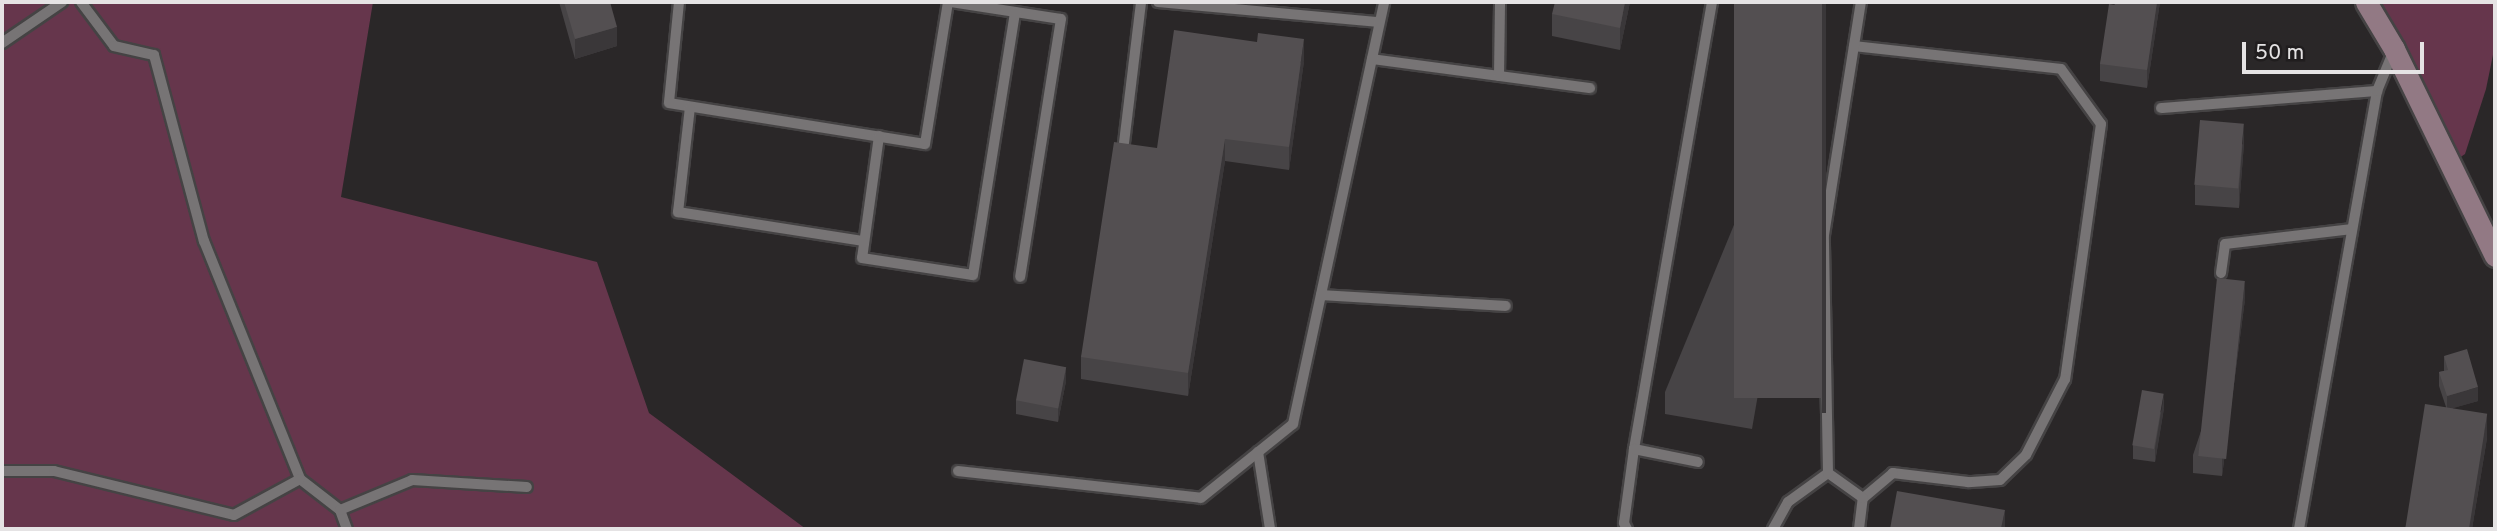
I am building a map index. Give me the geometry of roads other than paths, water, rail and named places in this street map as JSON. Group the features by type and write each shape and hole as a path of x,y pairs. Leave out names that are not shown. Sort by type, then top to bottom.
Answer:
{"street":[{"path":"2366,2 2394,49 2495,256"}],"lane":[{"path":"2,43 62,2"},
{"path":"81,2 114,46 154,55 204,241 300,479 340,510 347,529"},
{"path":"679,2 669,103 925,144 950,2 1061,19 1020,277"},
{"path":"1124,143 1142,2"},
{"path":"1158,2 1379,22"},
{"path":"958,471 1201,498 1293,424 1384,2"},
{"path":"1499,76 1500,2"},
{"path":"1628,529 1623,523 1634,449 1712,2"},
{"path":"1829,472 1824,235 1861,2"},
{"path":"879,136 862,258 973,275 1015,12"},
{"path":"1854,46 2061,69 2101,124 2065,379 2026,455 2000,480 1968,482 1893,473 1863,498 1858,529"},
{"path":"2299,529 2377,91 2394,49"},
{"path":"1372,59 1590,89"},
{"path":"2161,108 2377,91"},
{"path":"690,107 678,212 864,240"},
{"path":"2221,273 2225,244 2352,229"},
{"path":"1321,295 1506,306"},
{"path":"1634,449 1698,462"},
{"path":"1258,452 1270,529"},
{"path":"2,471 54,471 234,514 300,479"},
{"path":"1829,472 1863,498"},
{"path":"1773,529 1788,502 1829,472"},
{"path":"340,510 412,480 527,487"}]}
